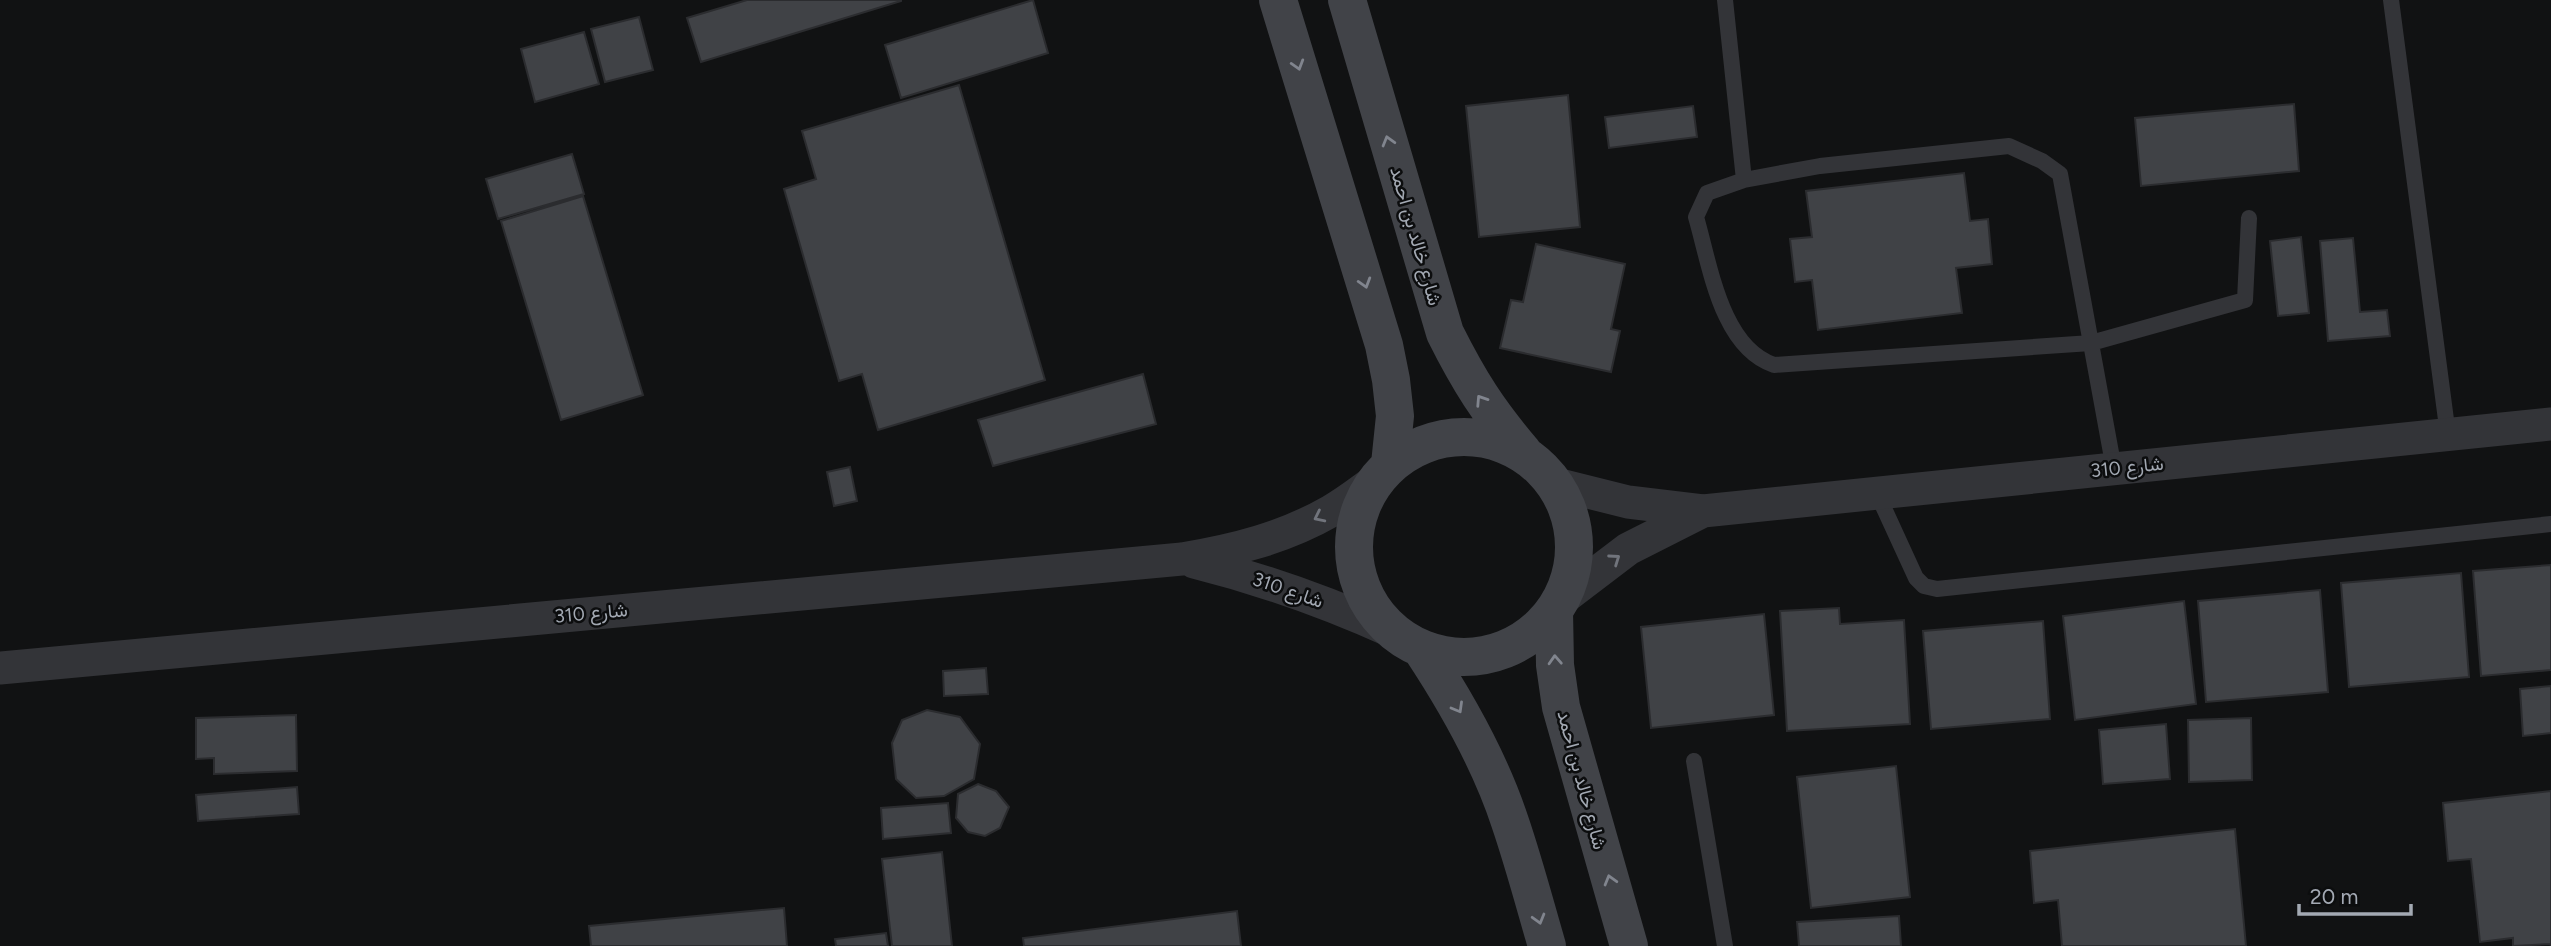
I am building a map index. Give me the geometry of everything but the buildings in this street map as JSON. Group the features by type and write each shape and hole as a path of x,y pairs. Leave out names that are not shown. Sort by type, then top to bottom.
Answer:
{"main road":[{"path":"1278,0 1384,345 1391,380 1395,416 1383,472 1360,509 1353,541 1357,575 1370,605 1406,640 1464,718 1510,820 1547,946"},
{"name":"شارع خالد بن احمد","path":"1347,0 1445,333 1467,379 1524,453"},
{"path":"1383,472 1414,448 1441,439 1470,436 1498,441 1524,453 1556,484 1569,511 1574,541 1571,572 1557,605 1533,633 1508,648 1480,657 1450,657 1406,640"},
{"name":"شارع خالد بن احمد","path":"1557,605 1555,665 1562,707 1629,946"}],"street":[{"name":"شارع 310","path":"1556,484 1628,502 1703,511 2551,424"},
{"name":"شارع 310","path":"0,668 1182,559 1234,550 1285,534 1332,510 1383,472"},
{"name":"شارع 310","path":"1557,605 1628,549 1703,511"},
{"name":"شارع 310","path":"1182,559 1289,589 1341,608 1406,640"}],"lane":[{"path":"1725,0 1745,180"},
{"path":"2391,0 2448,435"},
{"path":"2114,469 2091,343 2060,174 2042,161 2009,146 1820,166 1745,180 1707,192 1696,217 1723,310 1747,350 1760,360 1774,365 2091,343 2245,300 2249,218"},
{"path":"1877,493 1916,578 1924,586 1937,589 2551,524"},
{"path":"1694,761 1725,946"}]}
